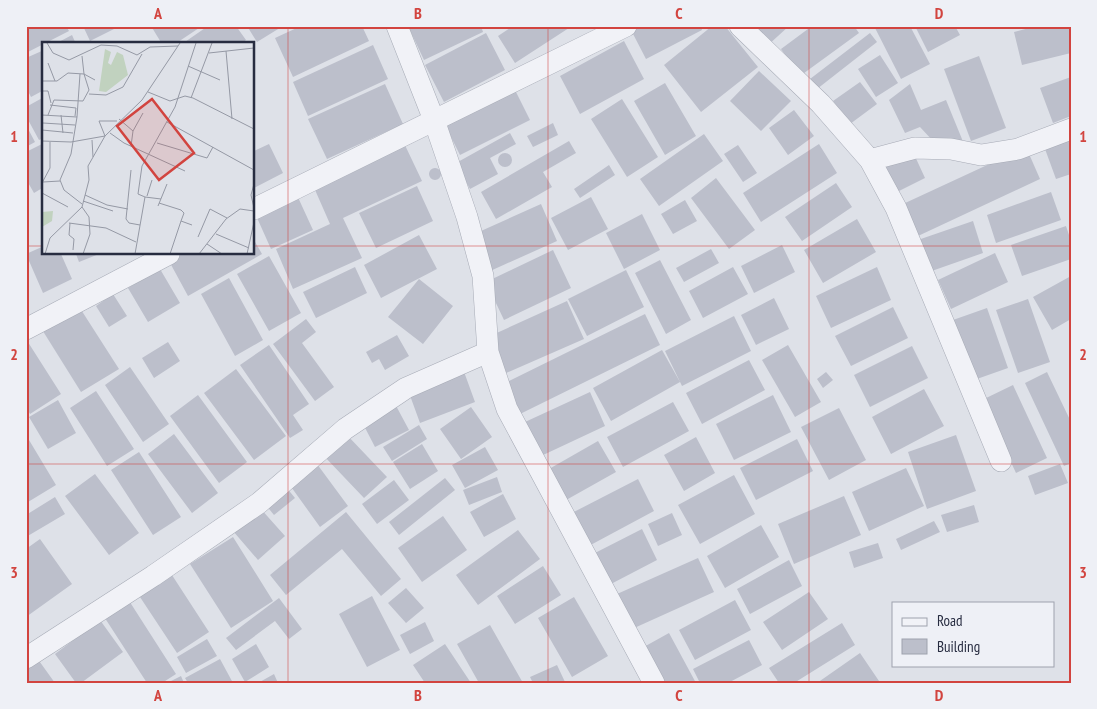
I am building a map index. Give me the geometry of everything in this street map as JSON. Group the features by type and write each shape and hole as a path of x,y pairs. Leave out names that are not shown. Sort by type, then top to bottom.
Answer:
{"street":[{"path":"397,26 434,120 467,217 483,276 488,352 507,409 647,681"},
{"path":"255,209 626,26"},
{"path":"740,26 821,104 870,160 896,208 1001,461"},
{"path":"870,160 916,148 951,149 981,155 1018,148 1071,129"},
{"path":"26,329 167,255"},
{"path":"26,658 153,576 259,503 345,428 406,388 488,352"}],"building":[{"path":"26,26 66,26 69,31 48,42 42,42 42,45 26,53"},
{"path":"83,26 120,26 90,41"},
{"path":"151,26 202,26 178,42 161,42"},
{"path":"208,26 236,26 246,40 244,42 185,42"},
{"path":"247,26 283,26 257,42"},
{"path":"301,26 362,26 369,41 293,77 275,38"},
{"path":"408,26 481,26 483,32 424,60"},
{"path":"513,26 572,26 515,63 498,36"},
{"path":"637,26 701,26 702,30 646,59 631,30"},
{"path":"712,26 725,26 758,67 701,112 664,65"},
{"path":"750,26 789,26 767,46"},
{"path":"812,26 854,26 859,33 800,76 781,49"},
{"path":"874,26 910,26 930,64 901,79"},
{"path":"915,26 955,26 960,35 928,52"},
{"path":"1037,26 1071,26 1071,53 1022,65 1014,32"},
{"path":"486,33 505,70 444,102 425,65"},
{"path":"870,33 877,42 817,89 810,79"},
{"path":"72,35 75,42 59,42"},
{"path":"624,41 644,79 580,114 560,76"},
{"path":"373,45 388,79 308,116 293,82"},
{"path":"42,51 42,91 31,97 26,87 26,58"},
{"path":"880,55 898,83 876,97 858,69"},
{"path":"979,56 1006,128 971,141 944,69"},
{"path":"759,71 791,101 761,131 730,101"},
{"path":"1071,77 1071,116 1053,123 1040,88"},
{"path":"860,82 877,104 850,124 833,101"},
{"path":"665,83 696,136 665,155 634,101"},
{"path":"385,84 403,124 327,159 308,119"},
{"path":"910,84 921,110 946,100 964,144 933,141 920,127 905,133 889,100"},
{"path":"513,86 530,120 460,155 443,121"},
{"path":"42,98 42,139 39,140 26,116 26,107"},
{"path":"622,99 658,157 627,177 591,119"},
{"path":"794,110 814,136 788,155 769,128"},
{"path":"553,123 558,135 533,147 527,136"},
{"path":"26,125 35,142 26,147"},
{"path":"510,133 516,144 490,158 498,174 470,189 456,163"},
{"path":"704,134 723,161 659,206 640,179"},
{"path":"1071,140 1071,174 1056,179 1045,149"},
{"path":"403,141 422,181 343,218 362,258 293,289 276,249 330,224 312,183"},
{"path":"569,141 576,153 543,172 552,187 496,219 481,192"},
{"path":"42,144 42,188 34,193 26,179 26,152"},
{"path":"269,144 283,173 255,187 255,151"},
{"path":"819,144 837,173 761,222 743,193"},
{"path":"738,145 757,173 743,182 724,154"},
{"path":"1026,147 1040,179 918,236 903,204"},
{"path":"913,152 925,178 889,196 877,169"},
{"path":"502,153 508,153 512,160 508,167 502,167 498,163 498,157"},
{"path":"609,165 615,175 580,198 574,189"},
{"path":"433,168 437,168 441,174 437,180 433,180 429,176 429,172"},
{"path":"716,178 755,230 729,249 691,198"},
{"path":"836,183 852,207 802,241 785,217"},
{"path":"417,186 433,221 376,248 359,213"},
{"path":"1051,192 1061,220 996,243 987,215"},
{"path":"296,193 313,230 271,249 255,211"},
{"path":"591,197 608,229 568,250 551,218"},
{"path":"685,200 697,221 673,234 661,214"},
{"path":"541,204 557,241 488,272 472,235"},
{"path":"642,214 660,250 624,269 606,233"},
{"path":"857,219 876,252 823,283 804,250"},
{"path":"973,221 983,253 926,273 915,241"},
{"path":"1066,226 1071,241 1071,259 1022,276 1011,245"},
{"path":"419,235 437,269 381,298 364,265"},
{"path":"255,242 262,254 188,296 169,261 179,255 255,255"},
{"path":"782,245 795,272 754,293 741,266"},
{"path":"42,247 42,255 61,255 72,279 43,293 26,254"},
{"path":"711,249 719,263 684,282 676,268"},
{"path":"553,250 571,288 504,320 486,282"},
{"path":"995,253 1008,282 951,309 938,280"},
{"path":"76,255 96,255 79,262"},
{"path":"269,256 301,313 269,331 237,274"},
{"path":"660,260 691,320 666,334 635,273"},
{"path":"355,267 367,293 316,318 303,292"},
{"path":"733,267 748,294 703,318 689,291"},
{"path":"877,267 891,300 831,328 816,296"},
{"path":"160,269 180,303 148,322 128,288"},
{"path":"626,270 644,307 587,336 568,299"},
{"path":"1071,276 1071,319 1052,330 1033,297"},
{"path":"229,278 263,340 235,356 201,294"},
{"path":"419,279 453,306 423,344 388,317"},
{"path":"113,294 127,316 109,327 96,306"},
{"path":"774,298 789,329 756,345 741,315"},
{"path":"1028,299 1050,362 1018,373 996,310"},
{"path":"567,301 584,339 506,373 490,336"},
{"path":"78,305 119,369 81,392 41,328"},
{"path":"893,307 908,338 851,366 835,336"},
{"path":"987,308 1008,368 974,380 953,320"},
{"path":"645,314 660,345 520,414 505,383"},
{"path":"734,316 751,351 682,386 665,351"},
{"path":"306,319 316,332 302,343 334,387 315,401 273,344"},
{"path":"397,335 409,356 385,370 379,359 372,363 366,352"},
{"path":"26,339 61,394 30,414 26,407"},
{"path":"168,342 180,361 154,378 142,358"},
{"path":"269,345 309,404 293,415 303,430 290,438 240,365"},
{"path":"788,345 821,402 795,417 762,360"},
{"path":"912,346 928,378 870,407 854,375"},
{"path":"662,350 680,382 611,421 593,388"},
{"path":"749,360 765,390 702,424 686,393"},
{"path":"130,367 169,424 143,442 105,385"},
{"path":"236,369 286,436 254,460 204,393"},
{"path":"463,369 475,402 420,423 408,390"},
{"path":"826,372 833,380 823,388 817,379"},
{"path":"1047,372 1071,422 1071,463 1064,466 1025,383"},
{"path":"1013,385 1047,458 1016,473 982,400"},
{"path":"924,389 944,426 891,454 872,417"},
{"path":"96,391 134,449 107,466 70,408"},
{"path":"590,392 605,426 541,456 525,422"},
{"path":"198,395 247,462 219,483 170,416"},
{"path":"773,395 791,432 734,460 716,424"},
{"path":"58,400 76,433 48,449 29,417"},
{"path":"394,402 409,430 375,447 361,420"},
{"path":"673,402 689,431 623,467 607,437"},
{"path":"471,407 492,437 461,459 440,429"},
{"path":"839,408 866,460 829,480 801,427"},
{"path":"419,425 427,439 392,461 383,447"},
{"path":"174,434 218,493 192,513 148,454"},
{"path":"346,434 387,477 364,498 323,455"},
{"path":"26,435 56,485 28,502 26,499"},
{"path":"956,435 976,491 927,509 908,452"},
{"path":"696,437 715,473 684,491 664,455"},
{"path":"797,439 813,471 756,500 740,468"},
{"path":"598,441 616,472 559,504 542,473"},
{"path":"422,444 438,471 410,489 393,462"},
{"path":"485,447 498,470 465,488 452,465"},
{"path":"139,452 181,517 153,535 111,470"},
{"path":"317,464 348,506 320,527 289,484"},
{"path":"1060,464 1068,483 1035,495 1028,476"},
{"path":"906,468 924,506 869,531 852,492"},
{"path":"95,474 139,533 109,555 65,496"},
{"path":"734,475 755,514 700,544 678,505"},
{"path":"497,477 502,492 469,505 463,490"},
{"path":"445,478 455,490 399,535 389,522"},
{"path":"638,479 654,511 585,548 568,515"},
{"path":"394,480 409,500 377,524 362,504"},
{"path":"286,487 295,498 274,515 265,504"},
{"path":"503,494 516,519 484,537 470,512"},
{"path":"844,496 861,535 794,564 778,524"},
{"path":"55,497 65,514 26,537 26,515"},
{"path":"974,505 979,522 947,532 941,515"},
{"path":"260,508 285,536 258,560 233,531"},
{"path":"346,512 401,579 381,596 342,549 286,595 270,575"},
{"path":"672,513 682,535 658,546 648,524"},
{"path":"443,516 467,550 422,582 398,548"},
{"path":"934,521 940,532 901,550 896,539"},
{"path":"761,525 779,557 725,588 707,556"},
{"path":"642,529 657,560 609,585 593,554"},
{"path":"518,530 540,559 478,605 456,575"},
{"path":"233,537 273,601 231,628 190,564"},
{"path":"40,539 72,584 26,617 26,549"},
{"path":"878,543 883,558 854,568 849,552"},
{"path":"698,558 714,592 632,629 617,594"},
{"path":"789,560 802,586 750,614 737,589"},
{"path":"543,566 561,595 515,624 497,596"},
{"path":"170,572 209,632 177,653 138,594"},
{"path":"406,588 424,608 406,623 388,603"},
{"path":"809,592 828,619 782,650 763,622"},
{"path":"126,596 176,674 162,683 147,683 101,612"},
{"path":"372,596 400,650 367,667 339,614"},
{"path":"574,597 608,656 572,677 538,618"},
{"path":"279,598 302,629 289,639 275,621 236,650 226,638"},
{"path":"735,600 751,630 695,660 679,630"},
{"path":"100,620 123,652 81,683 76,683 55,654"},
{"path":"425,622 434,641 410,654 400,635"},
{"path":"842,623 855,645 794,683 779,683 769,668"},
{"path":"490,625 523,683 479,683 457,644"},
{"path":"669,633 696,683 661,683 642,648"},
{"path":"207,639 217,656 186,673 177,657"},
{"path":"749,640 762,665 728,683 700,683 693,669"},
{"path":"256,644 269,667 245,682 232,659"},
{"path":"445,644 471,683 425,683 413,665"},
{"path":"860,653 879,681 876,683 817,683"},
{"path":"37,658 55,683 26,683 26,666"},
{"path":"220,659 233,683 188,683 185,678"},
{"path":"557,665 565,682 533,683 530,677"},
{"path":"274,674 278,683 258,683"},
{"path":"181,676 184,683 167,683"}]}
